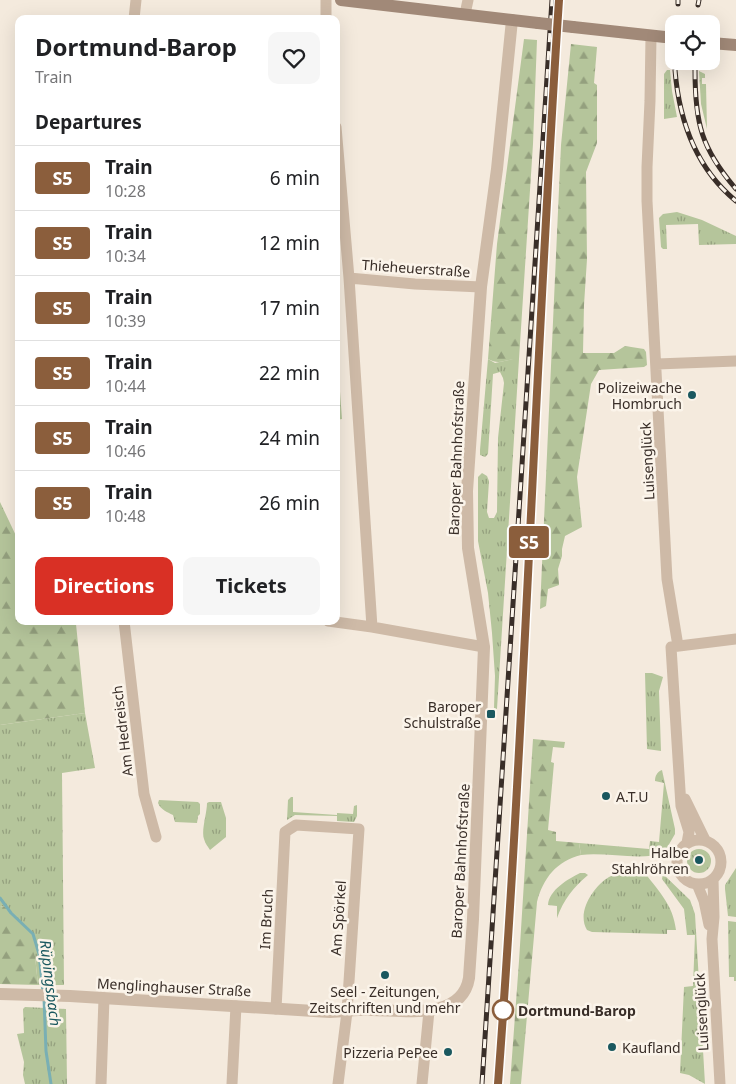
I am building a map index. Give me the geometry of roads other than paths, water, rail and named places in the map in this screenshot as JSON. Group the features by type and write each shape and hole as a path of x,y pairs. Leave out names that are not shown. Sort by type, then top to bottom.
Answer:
{"main road":[{"path":"341,0 665,37"},
{"path":"720,44 736,46"}],"street":[{"path":"134,15 136,0"},
{"path":"326,0 326,15"},
{"path":"464,14 468,0"},
{"name":"Baroper Bahnhofstraße","path":"429,1011 450,1004 460,996 468,982 473,919 484,647 468,548 467,515 481,287 498,169 512,20"},
{"name":"Luisenglück","path":"651,36 646,167 668,579 678,646 671,647 678,763 681,806 688,832 687,843 678,855 678,867 680,873 687,880 697,884 704,901 712,939"},
{"path":"340,173 349,278 372,627"},
{"name":"Thieheuerstraße","path":"349,278 414,284 481,287"},
{"path":"657,364 736,361"},
{"path":"340,623 484,647"},
{"name":"Am Hedreisch","path":"124,625 144,794 156,837"},
{"path":"678,646 736,638"},
{"name":"Luisenglück","path":"681,788 705,840 718,850 722,859 720,871 714,879 712,939 720,1084"},
{"name":"Am Spörkel","path":"285,832 296,825 359,829 347,1012 338,1084"},
{"name":"Im Bruch","path":"276,1009 285,832"},
{"path":"687,843 695,840 705,840"},
{"path":"697,884 714,879"},
{"name":"Menglinghauser Straße","path":"0,994 347,1012 370,1010 429,1011"},
{"path":"102,1084 104,998"},
{"path":"232,1084 236,1006"},
{"path":"422,1084 429,1011"}],"waterway":[{"name":"Rüpingsbach","path":"0,898 11,913 33,934 39,954 43,992"},
{"name":"Rüpingsbach","path":"44,998 46,1051 51,1084"}],"railway":[{"path":"482,1084 552,0"},
{"path":"698,5 699,0"},
{"path":"675,70 681,107 692,142 710,174 736,201"},
{"path":"695,70 696,105 702,134 715,161 736,189"},
{"path":"498,1084 518,764 543,248"}],"train":[{"name":"S5","path":"498,1084 518,764 543,250 559,0"}],"place":[{"name":"Polizeiwache Hombruch","path":"692,395"},
{"name":"Baroper Schulstraße","path":"491,714"},
{"name":"A.T.U","path":"606,796"},
{"name":"Halbe Stahlröhren","path":"699,860"},
{"name":"Seel - Zeitungen, Zeitschriften und mehr","path":"385,975"},
{"name":"Dortmund-Barop","path":"503,1010"},
{"name":"Kaufland","path":"612,1047"},
{"name":"Pizzeria PePee","path":"448,1052"}]}
